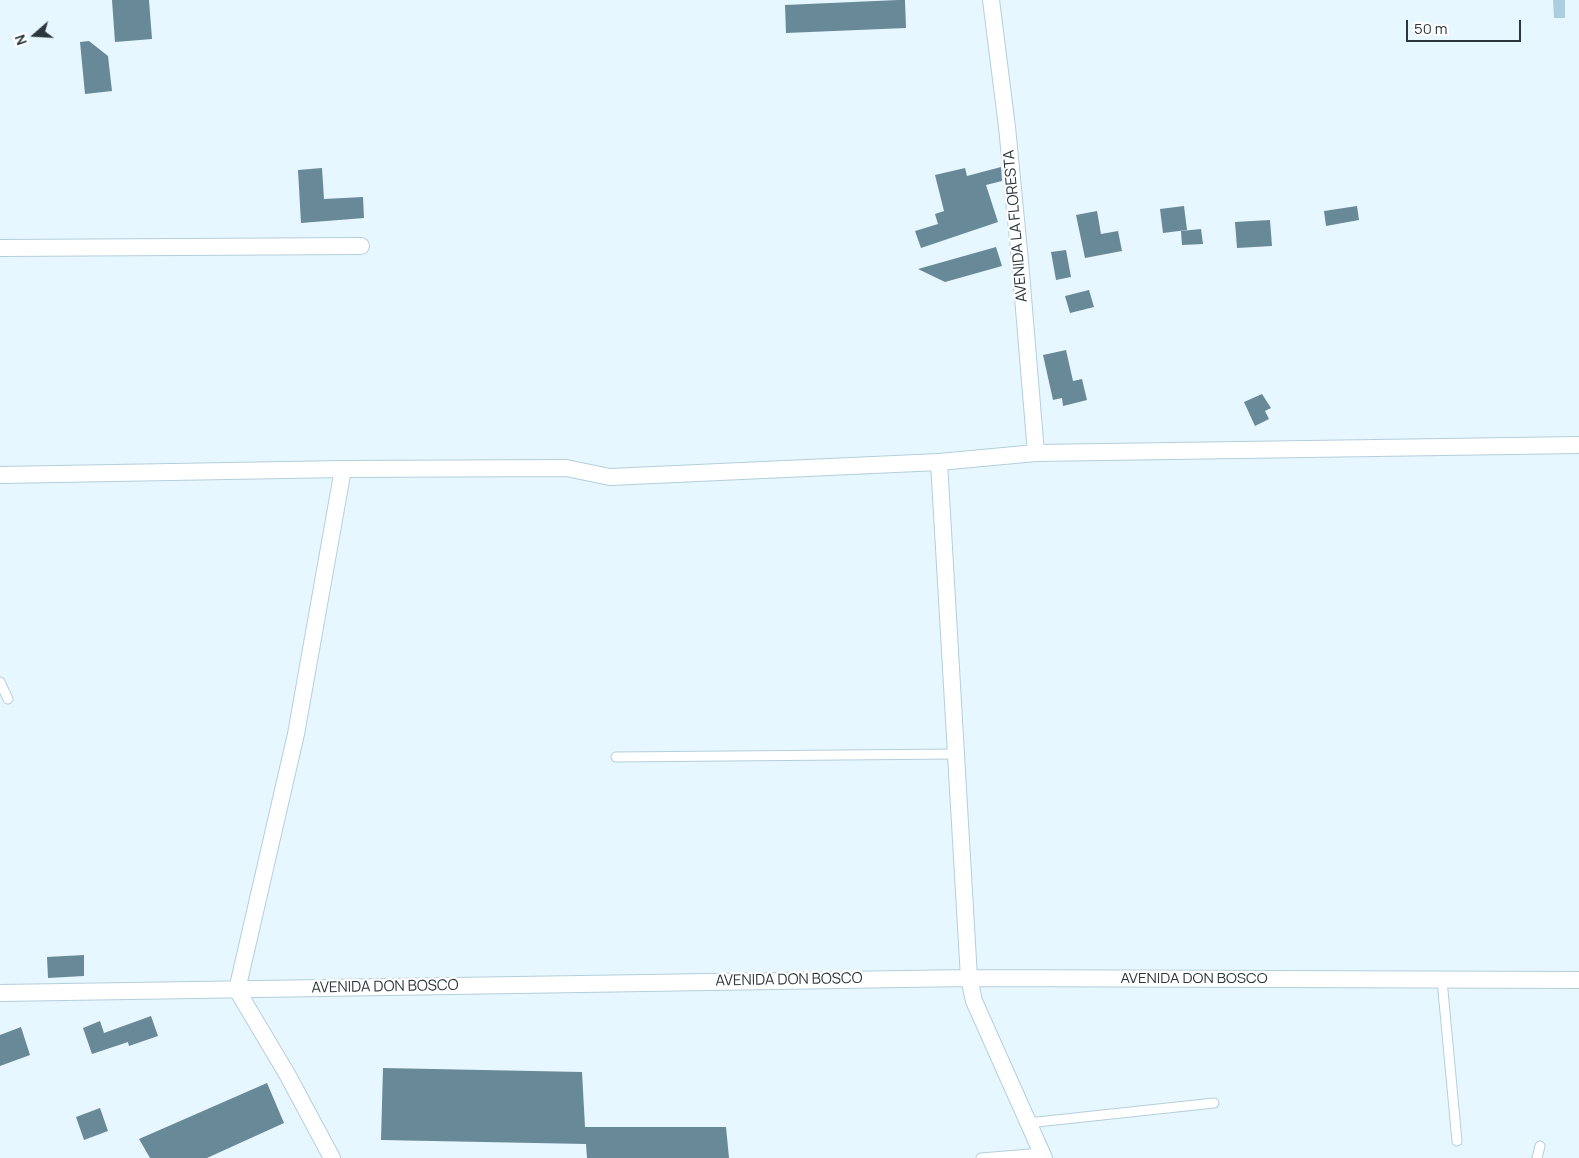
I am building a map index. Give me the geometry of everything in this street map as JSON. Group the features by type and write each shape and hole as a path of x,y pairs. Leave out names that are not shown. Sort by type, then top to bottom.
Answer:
{"street":[{"name":"AVENIDA LA FLORESTA","path":"991,0 1007,127 1036,453"},
{"path":"0,248 361,246"},
{"path":"0,474 566,468 610,478 939,462 1036,453 1579,445"},
{"path":"939,462 969,978 974,1001 1043,1155"},
{"path":"332,1158 287,1074 237,990 296,734 343,469"},
{"name":"AVENIDA DON BOSCO","path":"0,993 969,978 1579,980"}],"lane":[{"path":"0,682 8,699"},
{"path":"616,757 956,754"},
{"path":"1442,980 1458,1141"},
{"path":"1028,1122 1214,1103"},
{"path":"1537,1158 1540,1146"},
{"path":"981,1158 1043,1155"}],"water":[{"path":"1553,0 1565,0 1565,18 1554,18"}],"building":[{"path":"112,0 149,0 152,39 115,42"},
{"path":"905,0 906,28 786,33 785,5"},
{"path":"89,41 108,56 112,91 85,94 80,42"},
{"path":"1001,167 1002,181 986,185 998,222 921,248 915,231 938,224 935,214 944,211 935,175 965,168 967,176"},
{"path":"322,168 324,199 363,197 364,218 301,223 298,170"},
{"path":"1184,206 1187,230 1163,233 1160,209"},
{"path":"1357,206 1359,220 1326,226 1324,211"},
{"path":"1097,211 1101,234 1118,231 1122,251 1085,258 1076,215"},
{"path":"1270,220 1272,246 1237,248 1235,222"},
{"path":"1201,229 1203,244 1182,245 1181,231"},
{"path":"996,247 1002,266 945,282 918,269"},
{"path":"1066,250 1071,277 1056,280 1051,252"},
{"path":"1089,290 1094,307 1070,313 1065,296"},
{"path":"1066,350 1073,381 1082,379 1087,400 1063,406 1062,398 1053,400 1043,355"},
{"path":"1262,394 1271,408 1265,411 1269,419 1255,426 1244,402"},
{"path":"84,955 84,976 48,978 47,957"},
{"path":"151,1016 158,1036 129,1046 128,1042 92,1054 83,1028 100,1021 104,1033"},
{"path":"21,1027 30,1055 0,1066 0,1035"},
{"path":"383,1068 582,1072 585,1127 726,1127 729,1158 587,1158 586,1144 381,1140"},
{"path":"267,1083 284,1123 207,1158 150,1158 139,1139"},
{"path":"100,1108 108,1131 84,1140 76,1117"}]}
